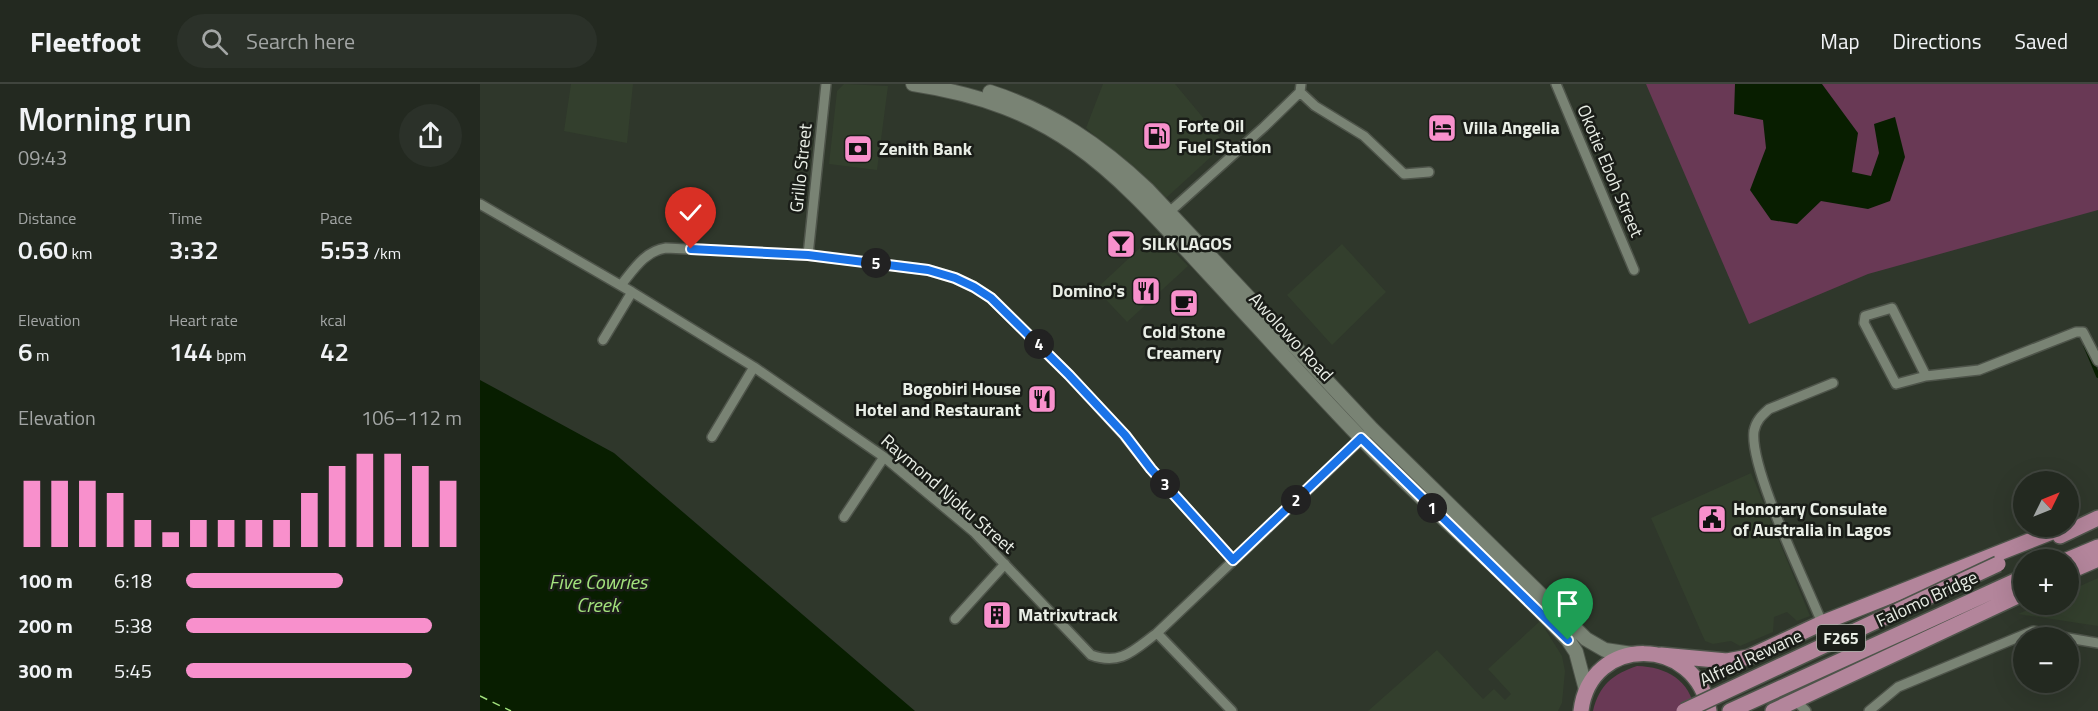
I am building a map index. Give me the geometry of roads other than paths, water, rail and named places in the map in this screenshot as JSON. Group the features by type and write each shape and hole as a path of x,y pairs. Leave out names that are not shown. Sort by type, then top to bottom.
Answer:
{"main road":[{"name":"Awolowo Road","path":"913,84 951,90 984,99 1048,127 1113,173 1164,216 1372,429 1586,639 1605,650 1632,654"},
{"name":"Awolowo Road","path":"959,84 1012,99 1071,127 1119,163 1361,438 1568,640 1576,652 1586,690"},
{"path":"2079,522 2098,516"},
{"name":"Alfred Rewane","path":"1684,711 2098,516"},
{"path":"1580,710 1586,690 1597,673 1613,661 1632,654 1728,662 1749,657 1822,623 2040,537"},
{"path":"2079,555 2098,547"},
{"path":"2079,567 2098,559"},
{"name":"Falomo Bridge","path":"1730,711 2013,582"},
{"path":"1773,711 2013,598"},
{"path":"1661,655 1678,663 1693,675 1704,691 1709,711"}],"street":[{"name":"Grillo Street","path":"808,255 826,84"},
{"name":"Okotie Eboh Street","path":"1556,84 1634,270"},
{"path":"1164,216 1300,88 1315,106 1364,136 1404,174 1429,172"},
{"name":"Raymond Njoku Street","path":"480,204 621,285 754,367 884,458 974,532 1091,655 1111,660 1124,656 1157,633 1372,429"},
{"path":"621,285 640,262 654,250 691,249 808,255 928,270 955,278 991,298 1125,435 1151,469 1233,560"},
{"path":"603,340 632,292"},
{"path":"1926,376 1892,308 1865,316 1864,323 1892,383 1900,384 1926,376 1979,370 2076,332 2083,332 2087,336 2098,361"},
{"path":"712,437 754,367"},
{"path":"1822,623 1756,463 1754,433 1760,416 1769,409 1833,383"},
{"path":"844,518 884,458"},
{"path":"956,619 1005,564"},
{"path":"1157,633 1232,711"},
{"path":"1869,711 1898,687 2013,639"},
{"path":"2079,640 2098,643"},
{"path":"1795,700 1806,711"}],"water":[{"path":"1735,84 1822,84 1858,133 1852,172 1871,176 1879,153 1874,124 1895,117 1905,157 1890,201 1868,209 1821,201 1797,224 1771,220 1750,190 1766,148 1763,120 1734,114"},
{"name":"Five Cowries Creek","path":"480,380 614,453 915,711 480,711"}],"waterway":[{"path":"2085,345 2098,376"}],"place":[{"name":"Villa Angelia","path":"1442,128"},
{"name":"Forte Oil Fuel Station","path":"1157,136"},
{"name":"Zenith Bank","path":"858,149"},
{"name":"SILK LAGOS","path":"1121,244"},
{"name":"Domino's","path":"1146,291"},
{"name":"Cold Stone Creamery","path":"1184,303"},
{"name":"Bogobiri House Hotel and Restaurant","path":"1042,399"},
{"name":"Honorary Consulate of Australia in Lagos","path":"1712,519"},
{"name":"Matrixvtrack","path":"997,615"}]}
